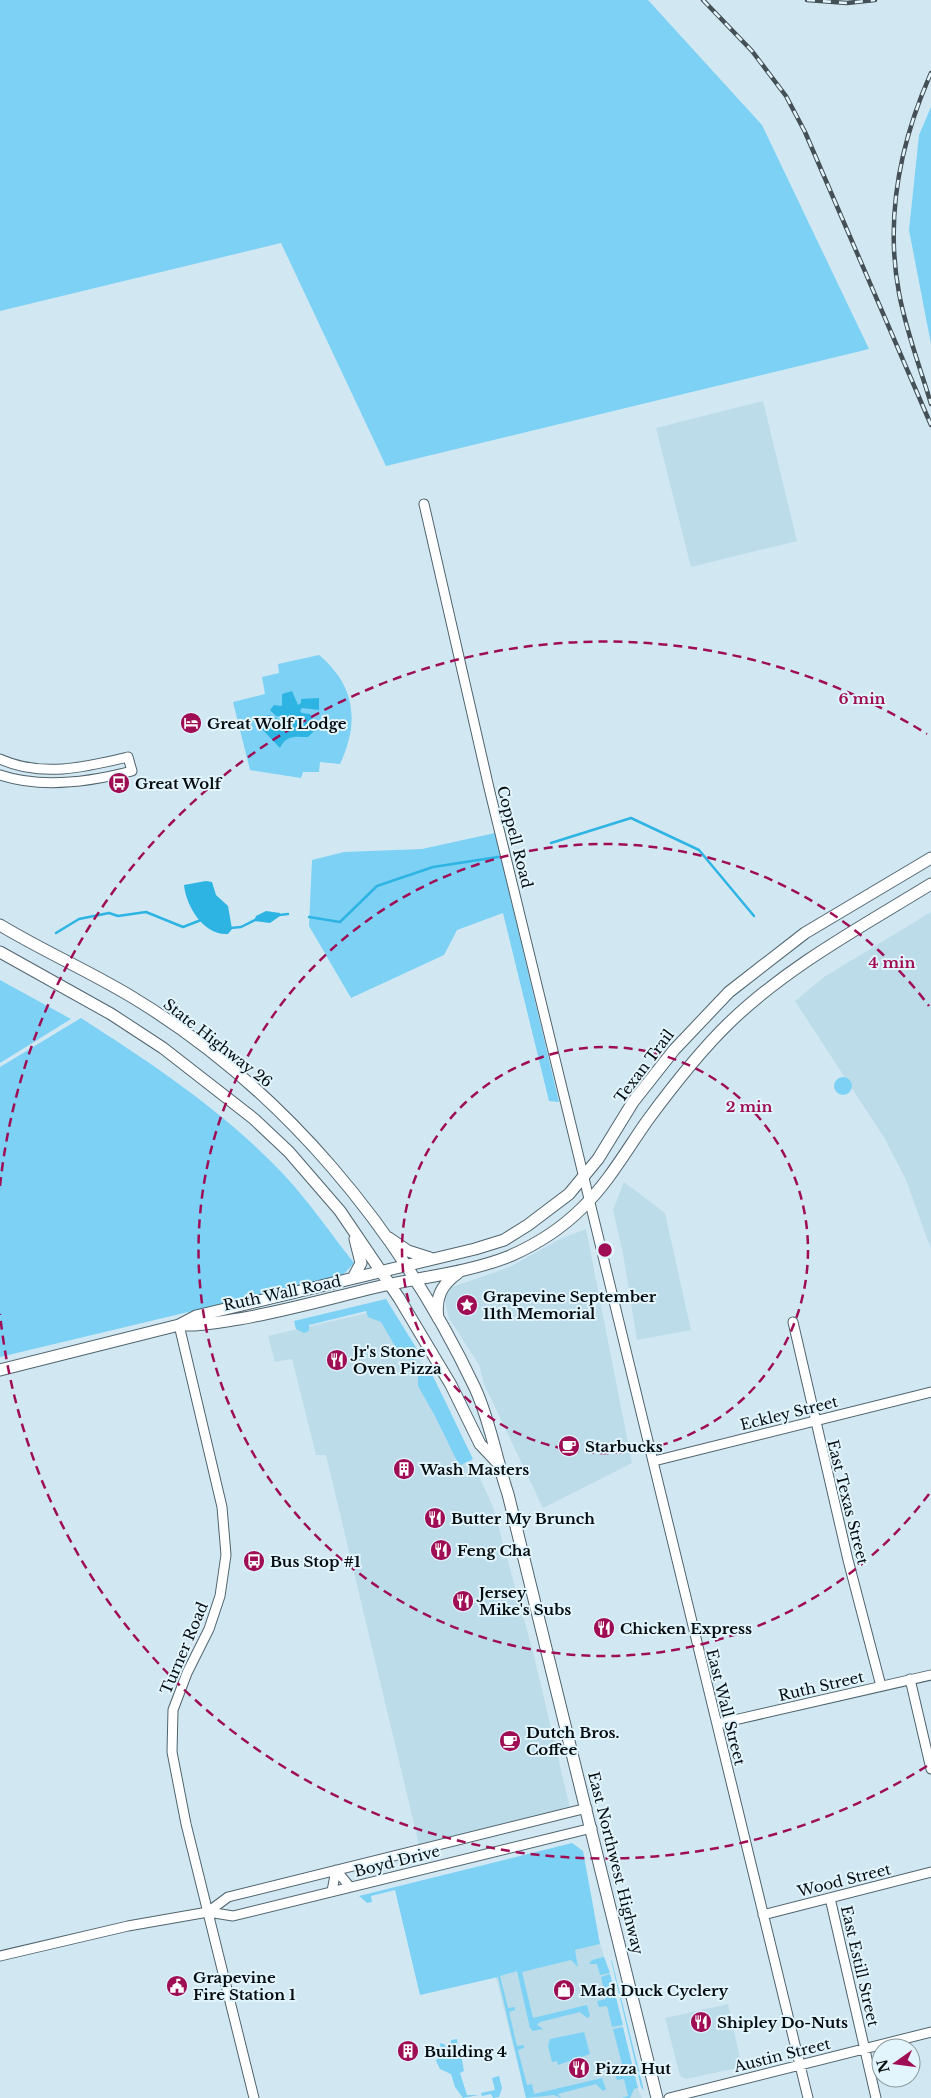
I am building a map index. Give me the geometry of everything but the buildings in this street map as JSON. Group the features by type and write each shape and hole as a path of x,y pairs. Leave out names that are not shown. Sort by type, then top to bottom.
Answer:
{"main road":[{"name":"Texan Trail","path":"380,1271 504,1240 563,1200 598,1159 633,1102 680,1044 729,992 804,933 931,858"},
{"path":"0,952 112,1014 181,1061 254,1120 289,1152 323,1191 352,1228 390,1285 459,1272 513,1255 543,1238 572,1216 604,1186 647,1122 696,1058 727,1024 762,993 816,954 931,884"},
{"name":"State Highway 26","path":"0,925 132,997 217,1057 250,1083 349,1186 379,1226 414,1280"},
{"path":"747,977 762,993"},
{"path":"379,1226 389,1238 408,1251 432,1258"},
{"path":"352,1228 361,1263 352,1278"},
{"name":"Ruth Wall Road","path":"0,1370 179,1325 196,1316 380,1271"},
{"path":"438,1323 436,1306 440,1289 459,1272"},
{"name":"East Northwest Highway","path":"414,1280 475,1389 494,1438 497,1462 508,1494 587,1808 657,2098"},
{"name":"Ruth Wall Road","path":"179,1325 196,1326 253,1316 390,1285"},
{"name":"East Northwest Highway","path":"390,1285 451,1385 480,1444 497,1462"}],"street":[{"name":"Coppell Road","path":"424,504 489,788 585,1176"},
{"path":"0,759 44,770 79,769 128,757 132,771 84,781 43,783 0,774"},
{"name":"East Wall Street","path":"585,1176 808,2098"},
{"name":"East Texas Street","path":"793,1322 814,1421 881,1686"},
{"name":"Turner Road","path":"179,1325 222,1507 226,1536 225,1570 220,1596 209,1629 187,1673 173,1710 172,1752 185,1820 254,2098"},
{"name":"Eckley Street","path":"654,1461 931,1392"},
{"name":"Ruth Street","path":"717,1724 931,1675"},
{"path":"910,1680 931,1768"},
{"name":"Boyd Drive","path":"208,1912 228,1897 587,1808"},
{"name":"Boyd Drive","path":"0,1956 128,1926 208,1912 233,1916 592,1828"},
{"path":"336,1870 350,1887"},
{"path":"332,1891 336,1870"},
{"name":"Wood Street","path":"763,1915 931,1872"},
{"name":"East Estill Street","path":"830,1898 876,2098"},
{"name":"Austin Street","path":"669,2098 931,2032"}],"shaded area":[{"path":"0,0 648,0 762,125 869,349 386,466 281,243 0,311"},
{"path":"931,107 931,344 909,230 919,135"},
{"path":"763,401 797,541 691,567 656,428"},
{"path":"319,655 340,679 347,692 350,705 352,719 350,733 340,764 320,762 319,772 303,772 301,778 250,770 233,702 265,694 262,677 279,673 278,664"},
{"path":"292,691 298,705 301,703 301,699 319,698 319,710 302,708 300,711 310,714 315,724 320,725 320,728 308,737 296,737 285,740 280,748 259,726 266,716 269,715 293,726 291,717 276,716 270,710 274,705 282,706 282,694"},
{"path":"495,833 559,1102 549,1101 503,913 457,930 444,955 351,998 309,926 312,860 344,852 422,849"},
{"path":"206,881 212,882 216,895 228,906 232,929 228,934 211,930 204,925 188,902 184,885"},
{"path":"266,911 280,913 280,916 270,923 254,921 256,916"},
{"path":"931,912 931,1249 906,1180 885,1139 795,1001 824,977"},
{"path":"0,980 71,1019 0,1063"},
{"path":"81,1018 188,1091 262,1153 303,1197 354,1263 343,1275 0,1357 0,1067"},
{"path":"843,1077 849,1080 852,1086 849,1092 843,1095 837,1092 834,1086 837,1080"},
{"path":"624,1182 665,1213 691,1330 637,1340 623,1254 613,1210"},
{"path":"586,1229 632,1463 543,1508 484,1384 479,1365 449,1318 445,1301 447,1293 452,1287 510,1267 560,1239"},
{"path":"386,1299 420,1354 413,1360 402,1358 381,1322 368,1317 366,1311 309,1325 309,1331 304,1333 296,1329 294,1321"},
{"path":"388,1308 446,1402 493,1507 533,1652 571,1812 420,1849 326,1455 316,1455 292,1359 275,1362 268,1336"},
{"path":"430,1370 473,1459 461,1465 457,1461 418,1386 418,1376"},
{"path":"572,1843 583,1851 600,1944 575,1950 578,1967 571,1960 522,1972 533,2018 587,2005 590,2016 587,2018 580,2012 540,2022 537,2025 543,2029 533,2031 530,2028 517,1971 500,1976 508,2008 515,2007 515,2010 509,2012 517,2046 524,2045 524,2048 518,2050 527,2085 532,2084 534,2094 602,2078 606,2089 603,2091 596,2084 558,2094 561,2098 554,2095 526,2098 498,1977 420,1995 395,1890 371,1896 372,1902 367,1903 359,1896"},
{"path":"600,1944 610,1974 637,2087 642,2098 526,2098 496,1977 575,1950"},
{"path":"604,1957 610,1973 600,1975 597,1964 589,1964 592,1960"},
{"path":"612,1961 644,2091 641,2087"},
{"path":"610,1974 623,2025 612,2027 607,2006 599,2007 597,2001 606,1999 601,1977"},
{"path":"728,2004 742,2067 686,2079 680,2076 665,2018"},
{"path":"623,2027 638,2088 634,2089 630,2098 622,2098 628,2096 624,2079 617,2080 615,2075 624,2072 613,2029"},
{"path":"584,2032 590,2054 558,2065 557,2061 552,2062 548,2046 550,2039"},
{"path":"457,2039 464,2071 460,2073 467,2095 479,2095 463,2098 455,2087 451,2074 440,2069 436,2061 441,2051 440,2043 446,2047 451,2046 451,2040"},
{"path":"499,2076 502,2088 499,2097 493,2098 491,2094 482,2096 481,2093 495,2090 492,2078"}],"waterway":[{"path":"551,843 631,818 699,850 754,916"},
{"path":"309,917 340,922 377,886 433,867 498,857"},
{"path":"56,933 79,919 109,913 118,916 146,912 183,927 201,920"},
{"path":"279,915 288,914"},
{"path":"230,928 241,927 257,919"}],"railway":[{"path":"703,0 752,51 786,96 805,132 931,425"},
{"path":"807,0 847,3 875,0"},
{"path":"931,73 920,99 904,154 898,181 894,237 895,265 902,307 931,404"}],"place":[{"name":"Great Wolf Lodge","path":"191,723"},
{"name":"Great Wolf","path":"119,783"},
{"name":"Grapevine September 11th Memorial","path":"467,1305"},
{"name":"Jr's Stone Oven Pizza","path":"337,1360"},
{"name":"Starbucks","path":"569,1446"},
{"name":"Wash Masters","path":"404,1469"},
{"name":"Butter My Brunch","path":"435,1518"},
{"name":"Feng Cha","path":"441,1550"},
{"name":"Bus Stop #1","path":"254,1561"},
{"name":"Jersey Mike's Subs","path":"463,1601"},
{"name":"Chicken Express","path":"604,1628"},
{"name":"Dutch Bros. Coffee","path":"510,1741"},
{"name":"Grapevine Fire Station 1","path":"177,1986"},
{"name":"Mad Duck Cyclery","path":"564,1990"},
{"name":"Shipley Do-Nuts","path":"701,2022"},
{"name":"Building 4","path":"408,2051"},
{"name":"Pizza Hut","path":"579,2068"}]}
